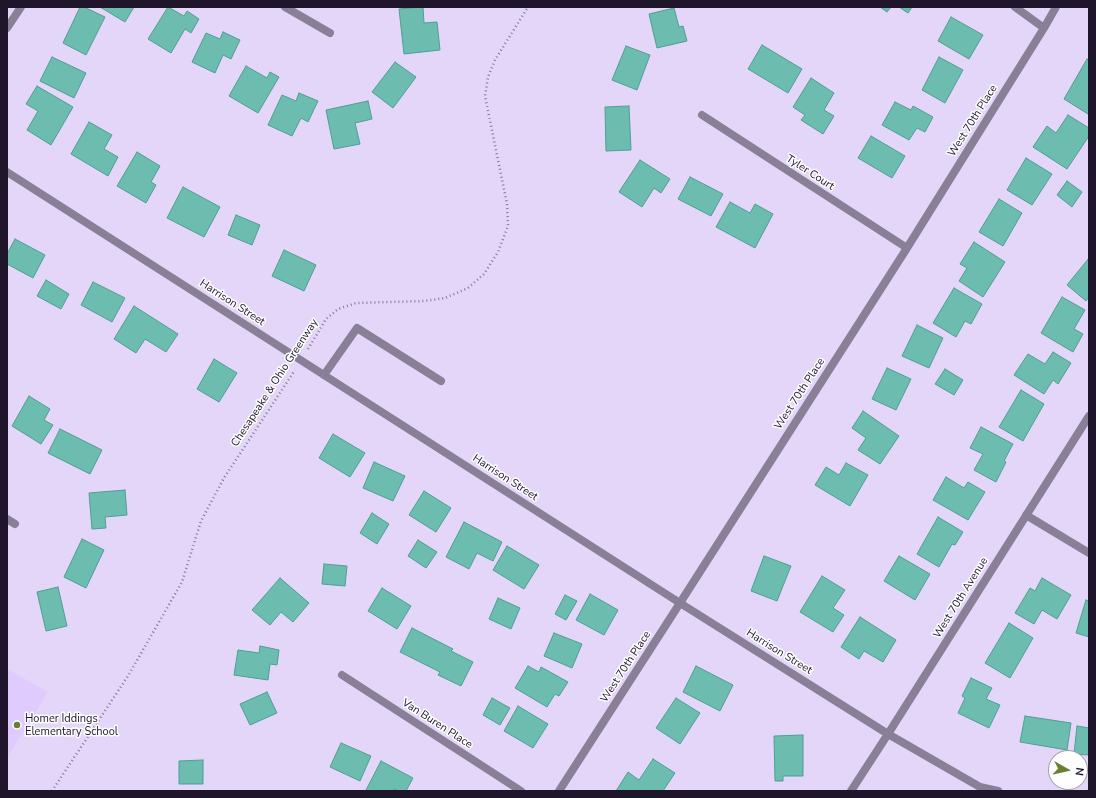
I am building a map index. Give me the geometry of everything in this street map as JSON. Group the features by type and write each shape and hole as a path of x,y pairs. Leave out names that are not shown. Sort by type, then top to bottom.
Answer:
{"street":[{"path":"7,28 21,7"},
{"path":"285,7 330,33"},
{"path":"1015,7 1044,28"},
{"name":"West 70th Place","path":"559,791 907,248 1056,7"},
{"name":"Tyler Court","path":"702,115 907,248"},
{"name":"Harrison Street","path":"7,172 680,603 888,734 980,787 998,791"},
{"path":"324,375 356,328 441,380"},
{"name":"West 70th Avenue","path":"851,791 1089,416"},
{"path":"1026,515 1089,553"},
{"path":"7,519 16,524"},
{"name":"Van Buren Place","path":"342,675 521,791"}],"path":[{"name":"Chesapeake & Ohio Greenway","path":"52,791 128,676 182,582 200,521 224,478 326,319 338,309 356,303 445,298 468,288 484,274 498,252 508,226 507,204 485,96 488,77 495,60 528,7"}],"shaded area":[{"name":"Homer Iddings Elementary School","path":"7,669 48,692 7,758"}],"building":[{"path":"80,7 84,7 105,17 86,55 63,43"},
{"path":"100,7 134,7 125,22"},
{"path":"168,7 184,16 187,11 199,19 191,33 185,29 171,53 148,39"},
{"path":"423,7 424,23 437,22 440,50 404,54 399,9"},
{"path":"880,7 891,7 887,12"},
{"path":"899,7 912,7 908,13"},
{"path":"674,8 679,27 683,26 687,41 657,48 649,14"},
{"path":"951,17 983,35 969,59 938,41"},
{"path":"223,32 240,40 231,59 223,55 215,73 192,62 206,33 220,39"},
{"path":"762,45 802,69 788,93 748,69"},
{"path":"626,46 650,55 637,90 612,80"},
{"path":"52,57 86,73 74,98 40,81"},
{"path":"939,57 963,70 945,103 922,90"},
{"path":"1087,59 1089,61 1088,114 1064,99"},
{"path":"395,62 416,77 393,108 372,92"},
{"path":"246,66 267,78 270,72 279,77 258,113 229,96"},
{"path":"811,78 834,93 824,110 834,116 823,134 801,120 805,115 793,107"},
{"path":"37,86 73,107 51,145 27,130 38,111 26,104"},
{"path":"299,93 318,101 308,122 301,118 292,136 268,125 282,95 296,101"},
{"path":"368,101 372,119 355,123 360,144 334,149 326,110"},
{"path":"895,102 911,110 913,106 933,117 925,132 917,128 909,140 882,125"},
{"path":"629,106 631,150 606,151 605,107"},
{"path":"1068,115 1089,128 1089,136 1067,169 1033,147 1047,126 1056,133"},
{"path":"89,122 112,135 104,149 118,157 108,176 71,154"},
{"path":"871,136 905,156 892,178 858,158"},
{"path":"137,152 160,166 151,182 156,185 146,203 117,186"},
{"path":"1026,158 1052,174 1032,205 1007,190"},
{"path":"640,160 670,179 661,193 654,188 642,207 619,192"},
{"path":"690,177 723,194 711,216 678,199"},
{"path":"1067,181 1082,192 1072,207 1057,195"},
{"path":"183,187 220,207 204,237 167,218"},
{"path":"999,199 1022,213 1003,246 979,232"},
{"path":"730,202 750,213 755,204 773,214 755,248 716,227"},
{"path":"236,215 260,225 252,245 228,235"},
{"path":"15,239 45,255 33,278 7,264 7,254"},
{"path":"974,242 1005,262 983,297 959,281 967,268 960,264"},
{"path":"284,250 316,265 304,291 272,276"},
{"path":"1089,258 1089,297 1086,301 1067,285"},
{"path":"46,280 69,294 61,309 37,296"},
{"path":"93,282 125,298 112,322 81,305"},
{"path":"954,288 982,304 971,324 965,321 956,337 933,323"},
{"path":"1062,297 1085,310 1074,329 1083,334 1073,352 1041,333"},
{"path":"134,306 178,334 166,352 145,339 136,353 114,339"},
{"path":"917,325 943,338 929,368 902,356"},
{"path":"1053,352 1071,363 1058,384 1053,380 1044,394 1014,375 1028,354 1045,364"},
{"path":"214,359 237,373 219,402 197,389"},
{"path":"887,368 911,379 896,410 872,399"},
{"path":"945,369 963,380 954,395 935,384"},
{"path":"1021,390 1044,404 1023,441 999,427"},
{"path":"29,396 50,409 44,420 53,425 41,444 12,426"},
{"path":"863,411 899,436 880,464 858,450 866,438 852,428"},
{"path":"981,427 1013,444 1004,461 1006,462 996,482 974,470 983,454 970,448"},
{"path":"60,429 102,450 90,474 48,453"},
{"path":"333,434 365,453 350,477 319,458"},
{"path":"374,462 405,476 393,501 363,488"},
{"path":"846,463 868,475 850,506 815,485 826,467 839,475"},
{"path":"946,477 964,488 968,482 985,492 968,520 933,500"},
{"path":"125,490 127,515 105,517 106,528 92,529 89,493"},
{"path":"424,491 451,508 436,532 409,515"},
{"path":"372,513 389,524 377,544 360,533"},
{"path":"938,517 963,532 955,545 952,544 939,567 917,554"},
{"path":"464,522 502,542 493,561 477,553 469,569 446,557"},
{"path":"82,539 104,550 86,588 64,577"},
{"path":"418,540 437,552 426,568 408,556"},
{"path":"507,546 539,565 524,589 493,570"},
{"path":"764,556 791,566 777,601 751,591"},
{"path":"899,556 930,574 915,600 884,581"},
{"path":"324,564 347,566 345,586 322,584"},
{"path":"822,576 845,590 833,608 844,615 833,632 800,612"},
{"path":"280,578 309,603 293,622 281,612 270,625 252,610"},
{"path":"1042,578 1071,595 1057,619 1042,610 1034,624 1015,613 1030,588 1035,591"},
{"path":"58,587 67,626 46,631 37,592"},
{"path":"382,588 411,606 397,629 368,611"},
{"path":"590,594 618,610 604,635 576,620"},
{"path":"565,595 577,601 566,620 555,614"},
{"path":"498,598 520,608 511,629 489,619"},
{"path":"1086,600 1089,601 1089,637 1076,633"},
{"path":"860,617 896,640 883,662 864,651 859,659 841,647"},
{"path":"1009,623 1033,638 1010,678 985,663"},
{"path":"412,628 453,649 451,651 473,662 461,686 438,675 440,672 400,652"},
{"path":"554,633 582,644 572,668 544,656"},
{"path":"260,646 279,650 277,665 270,664 268,680 234,675 238,650 259,653"},
{"path":"528,666 539,672 541,667 568,682 559,696 555,694 547,707 515,688"},
{"path":"696,666 733,685 720,711 683,692"},
{"path":"971,678 992,688 986,699 1000,705 989,728 958,713 965,698 962,696"},
{"path":"267,692 277,713 250,725 240,704"},
{"path":"492,698 510,708 500,725 483,715"},
{"path":"676,698 700,713 680,744 656,728"},
{"path":"518,706 548,724 533,748 504,731"},
{"path":"1025,716 1071,723 1067,750 1020,742"},
{"path":"1077,726 1089,728 1089,755 1088,750 1074,750"},
{"path":"803,735 803,776 783,776 783,781 775,781 774,736"},
{"path":"341,743 371,756 360,781 330,767"},
{"path":"653,759 675,773 663,791 616,791 628,772 639,780"},
{"path":"203,760 203,784 179,784 179,761"},
{"path":"381,761 413,778 406,791 394,789 393,791 366,790"}],"place":[{"name":"Homer Iddings Elementary School","path":"17,725"}]}
